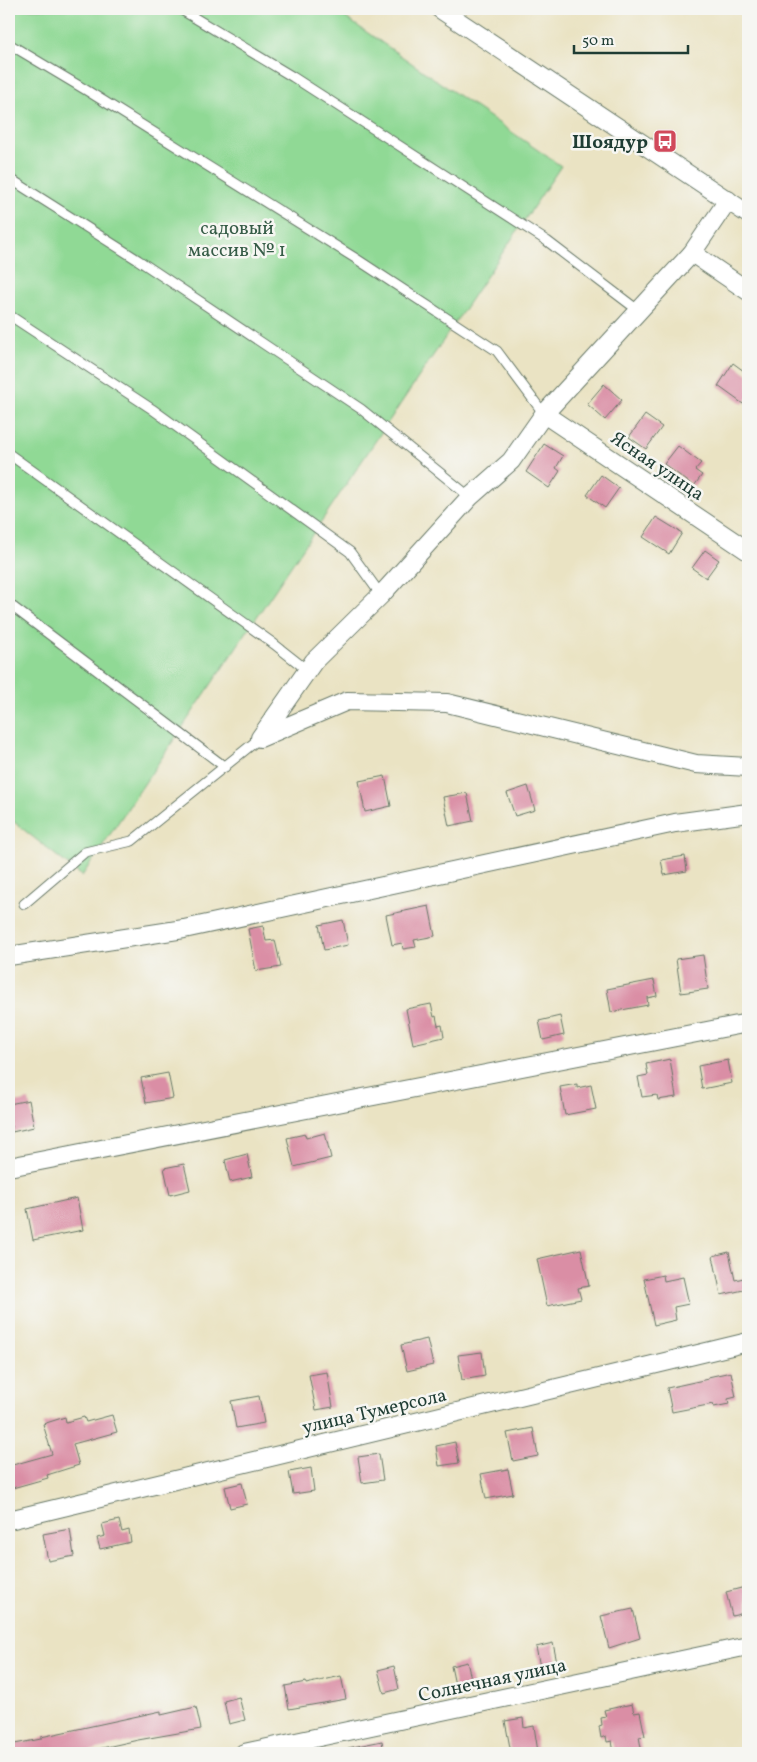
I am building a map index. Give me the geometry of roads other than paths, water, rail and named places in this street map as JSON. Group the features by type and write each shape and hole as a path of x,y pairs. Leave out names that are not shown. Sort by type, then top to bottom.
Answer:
{"street":[{"path":"440,9 748,214"},
{"path":"260,738 314,661 381,595 470,497 511,461 544,414 692,253 728,200"},
{"path":"692,253 748,291"},
{"name":"Ясная улица","path":"544,414 748,551"},
{"path":"260,738 347,701 447,703 696,764 748,767"},
{"path":"9,956 184,929 675,823 748,812"},
{"path":"9,1167 748,1023"},
{"name":"улица Тумерсола","path":"9,1520 748,1342"},
{"name":"Солнечная улица","path":"244,1753 748,1646"}],"lane":[{"path":"180,9 293,77 547,241 639,311"},
{"path":"9,44 355,258 497,351 544,414"},
{"path":"9,178 138,260 361,409 470,497"},
{"path":"9,315 152,408 350,552 381,595"},
{"path":"9,454 274,644 307,670"},
{"path":"9,604 225,767"},
{"path":"24,904 85,852 132,841 260,738"}],"place":[{"name":"Шоядур","path":"665,141"}],"park label":[{"name":"садовый массив № 1","path":"237,238"}]}
